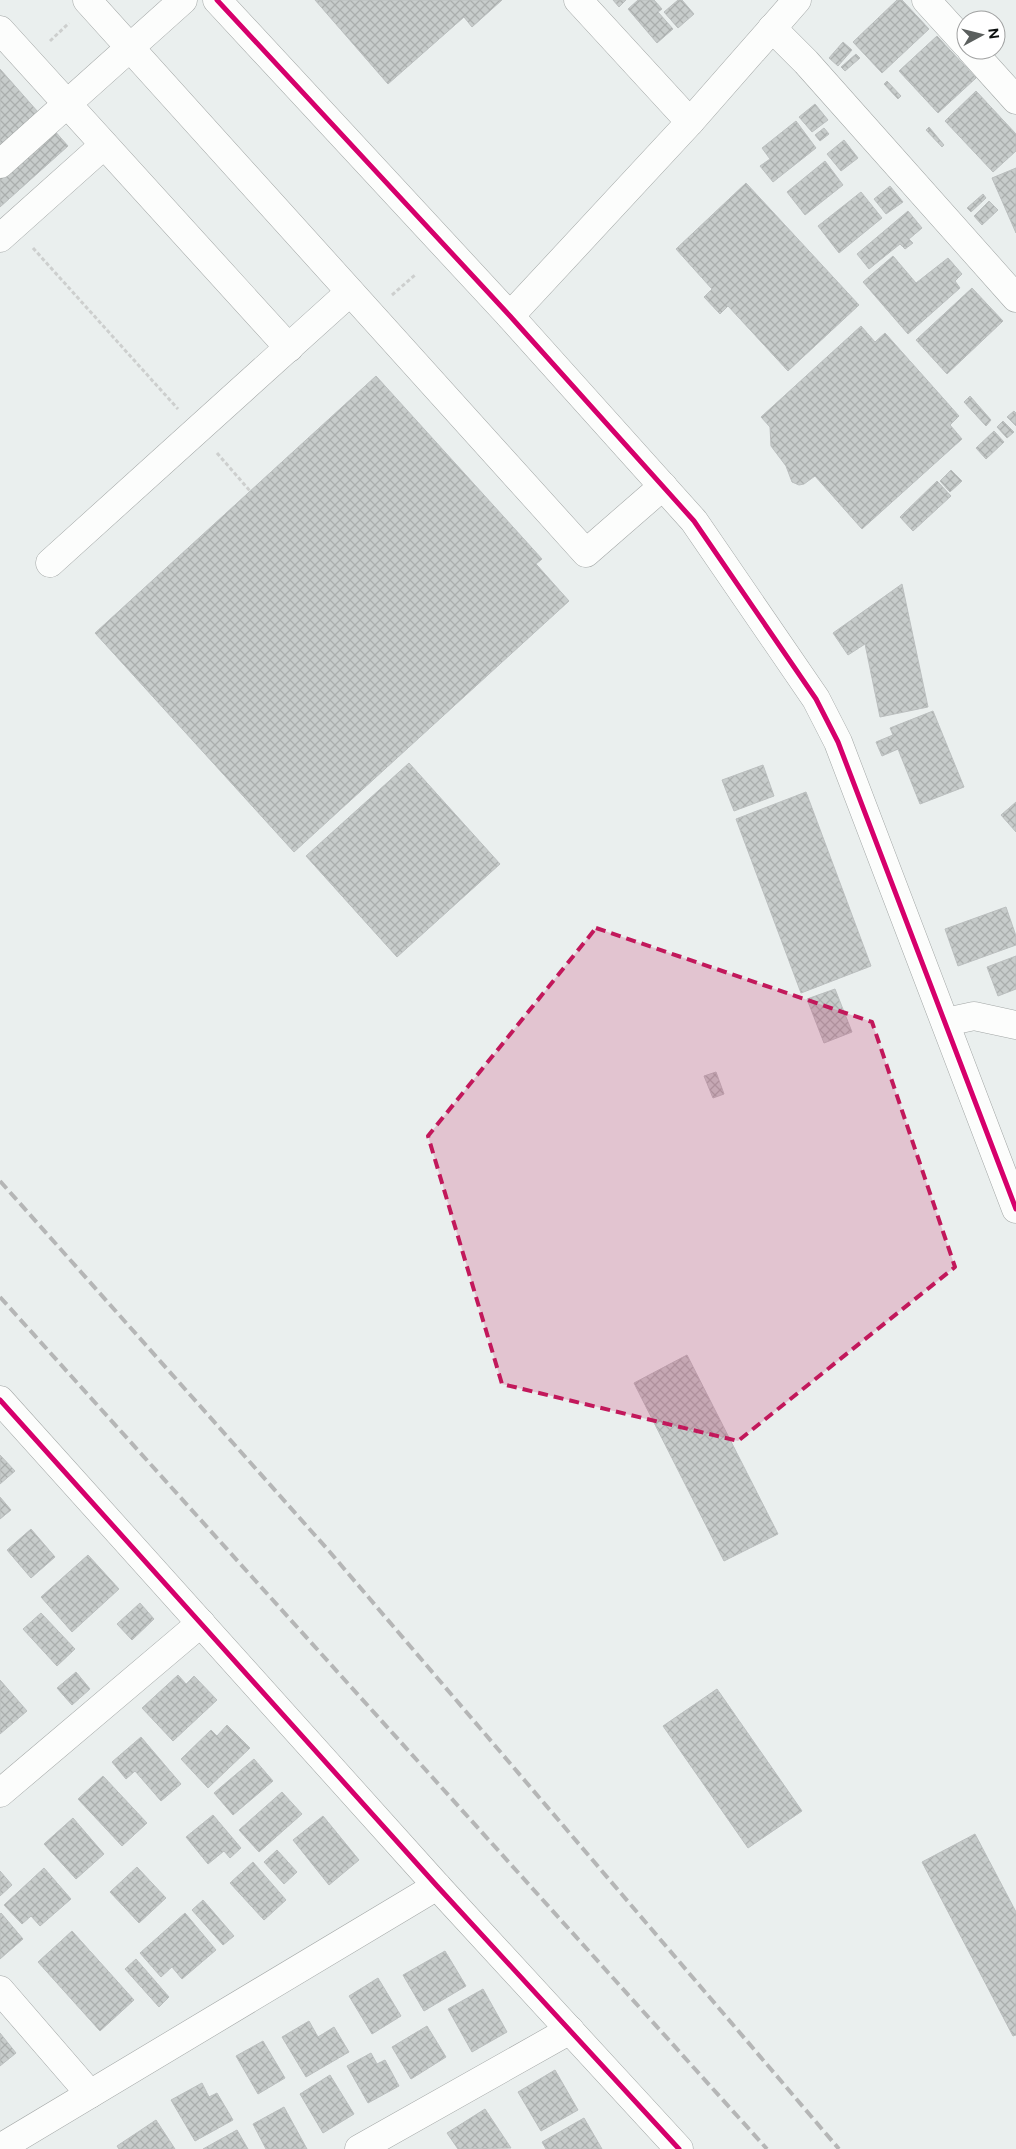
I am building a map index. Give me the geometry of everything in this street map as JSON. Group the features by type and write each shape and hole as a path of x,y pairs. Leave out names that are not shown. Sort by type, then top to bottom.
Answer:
{"street":[{"path":"0,164 183,0"},
{"path":"217,0 510,316 664,486 698,527 816,699 838,742 1016,1209"},
{"path":"578,0 690,122"},
{"path":"510,316 690,122 797,0"},
{"path":"926,0 956,33"},
{"path":"92,6 586,553 664,486"},
{"path":"772,28 806,62 1016,298"},
{"path":"0,30 289,348"},
{"path":"980,60 1016,100"},
{"path":"0,238 104,145"},
{"path":"50,563 350,292"},
{"path":"946,1022 974,1016 1016,1025"},
{"path":"0,1400 437,1886 679,2149"},
{"path":"0,1793 201,1623"},
{"path":"0,2148 437,1886"},
{"path":"0,1990 90,2094"},
{"path":"359,2149 395,2140 570,2030"}],"path":[{"path":"28,61 78,16 92,6"},
{"path":"38,240 31,246 250,491"}],"highlighted area":[{"path":"596,928 872,1022 955,1267 738,1441 502,1384 428,1136"}],"building":[{"path":"315,0 502,0 472,27 464,17 388,84"},
{"path":"613,0 626,0 619,7"},
{"path":"638,0 654,0 662,9 658,12 673,29 657,43 628,9"},
{"path":"678,0 682,0 694,14 678,28 664,12"},
{"path":"897,0 902,0 929,29 882,73 853,42"},
{"path":"937,36 956,56 956,60 959,60 976,78 938,113 899,71"},
{"path":"843,42 852,50 838,66 829,58"},
{"path":"856,54 860,58 845,71 841,67"},
{"path":"0,69 68,146 0,207"},
{"path":"887,81 901,96 898,99 884,84"},
{"path":"976,91 1016,134 1016,151 993,172 945,121"},
{"path":"815,104 828,120 812,132 799,117"},
{"path":"796,121 816,148 773,182 760,166 770,159 762,148"},
{"path":"929,127 944,145 942,147 926,130"},
{"path":"824,128 829,134 820,141 815,135"},
{"path":"844,140 858,158 841,171 827,154"},
{"path":"825,161 843,185 805,215 787,192"},
{"path":"1016,168 1016,233 992,178"},
{"path":"746,183 859,305 788,371 728,306 720,314 704,297 712,289 676,249"},
{"path":"890,186 903,202 886,214 874,199"},
{"path":"861,192 882,218 839,253 818,226"},
{"path":"983,194 986,198 971,212 967,208"},
{"path":"989,201 998,210 982,225 974,216"},
{"path":"908,211 922,228 909,239 913,243 905,249 900,244 869,269 857,254"},
{"path":"893,256 916,283 948,258 962,274 955,281 960,288 908,334 863,282"},
{"path":"972,288 1003,321 947,374 916,340"},
{"path":"861,326 875,342 885,333 959,416 950,425 962,439 862,529 815,476 804,484 799,485 792,482 786,466 771,446 770,427 761,417"},
{"path":"376,376 542,559 536,564 569,601 294,852 95,633"},
{"path":"970,396 991,420 986,426 964,402"},
{"path":"1014,411 1016,413 1016,426 1007,417"},
{"path":"1003,421 1014,432 1007,438 997,427"},
{"path":"994,431 1004,442 986,459 976,448"},
{"path":"951,470 962,481 950,492 940,481"},
{"path":"937,481 951,496 913,531 900,517"},
{"path":"902,584 928,707 880,717 865,644 848,655 833,633"},
{"path":"933,711 964,787 920,804 898,749 882,756 876,742 893,735 890,728"},
{"path":"409,763 500,864 397,957 306,856"},
{"path":"763,765 774,796 734,811 722,780"},
{"path":"806,792 871,966 801,993 736,819"},
{"path":"1016,802 1016,832 1001,815"},
{"path":"1006,907 1016,936 1016,945 958,966 945,929"},
{"path":"1016,956 1016,989 998,996 987,967"},
{"path":"835,989 852,1032 824,1043 807,999"},
{"path":"716,1072 724,1094 713,1098 704,1076"},
{"path":"687,1355 778,1534 724,1561 634,1383"},
{"path":"0,1455 15,1471 0,1484"},
{"path":"0,1497 11,1510 0,1519"},
{"path":"31,1529 55,1557 31,1578 7,1550"},
{"path":"88,1555 119,1589 72,1632 41,1597"},
{"path":"140,1603 154,1619 132,1640 117,1624"},
{"path":"41,1613 75,1649 57,1666 23,1629"},
{"path":"76,1672 90,1689 72,1705 57,1688"},
{"path":"178,1675 186,1684 194,1676 217,1700 173,1741 142,1708"},
{"path":"0,1680 27,1711 0,1734"},
{"path":"717,1689 802,1811 748,1848 663,1726"},
{"path":"227,1725 250,1748 208,1788 181,1759 211,1730 217,1736"},
{"path":"141,1737 181,1784 161,1801 135,1771 126,1779 112,1762"},
{"path":"254,1759 273,1781 233,1815 214,1793"},
{"path":"103,1776 147,1823 122,1846 78,1799"},
{"path":"282,1792 302,1814 259,1852 239,1830"},
{"path":"213,1815 241,1848 230,1858 224,1851 208,1864 186,1837"},
{"path":"323,1816 359,1860 329,1885 293,1840"},
{"path":"73,1818 104,1854 76,1879 44,1844"},
{"path":"975,1834 1016,1912 1016,2035 1013,2036 922,1862"},
{"path":"277,1850 297,1872 284,1884 264,1862"},
{"path":"253,1862 286,1900 264,1920 230,1883"},
{"path":"137,1867 166,1898 139,1923 110,1892"},
{"path":"44,1868 71,1899 40,1926 31,1916 22,1924 4,1905"},
{"path":"0,1871 12,1885 0,1896"},
{"path":"203,1900 234,1936 223,1945 192,1910"},
{"path":"185,1913 216,1950 182,1979 172,1967 161,1977 140,1953"},
{"path":"0,1914 23,1939 0,1959"},
{"path":"72,1931 134,2000 100,2031 38,1962"},
{"path":"445,1951 466,1986 424,2011 403,1975"},
{"path":"136,1959 169,1997 159,2007 125,1969"},
{"path":"378,1978 401,2016 372,2034 349,1996"},
{"path":"483,1989 507,2032 472,2052 448,2009"},
{"path":"309,2021 318,2037 334,2027 349,2052 306,2077 282,2037"},
{"path":"427,2026 446,2057 411,2079 392,2047"},
{"path":"0,2033 16,2053 0,2066"},
{"path":"263,2041 285,2078 258,2094 236,2056"},
{"path":"371,2053 377,2064 385,2060 399,2086 368,2103 347,2066"},
{"path":"555,2070 578,2110 541,2131 518,2092"},
{"path":"330,2075 354,2114 323,2133 300,2094"},
{"path":"202,2083 209,2097 217,2093 233,2120 195,2141 171,2100"},
{"path":"284,2107 307,2149 266,2149 253,2124"},
{"path":"485,2109 511,2148 458,2149 447,2133"},
{"path":"584,2118 602,2149 546,2149 542,2142"},
{"path":"156,2120 175,2149 119,2149 117,2146"},
{"path":"237,2130 248,2149 203,2149"}],"railway":[{"path":"0,1181 329,1551 839,2149"},
{"path":"0,1297 767,2149"}],"cycle path":[{"path":"217,0 510,316 694,521 816,699 838,742 1016,1209"},
{"path":"0,1400 437,1886 679,2149"}]}
